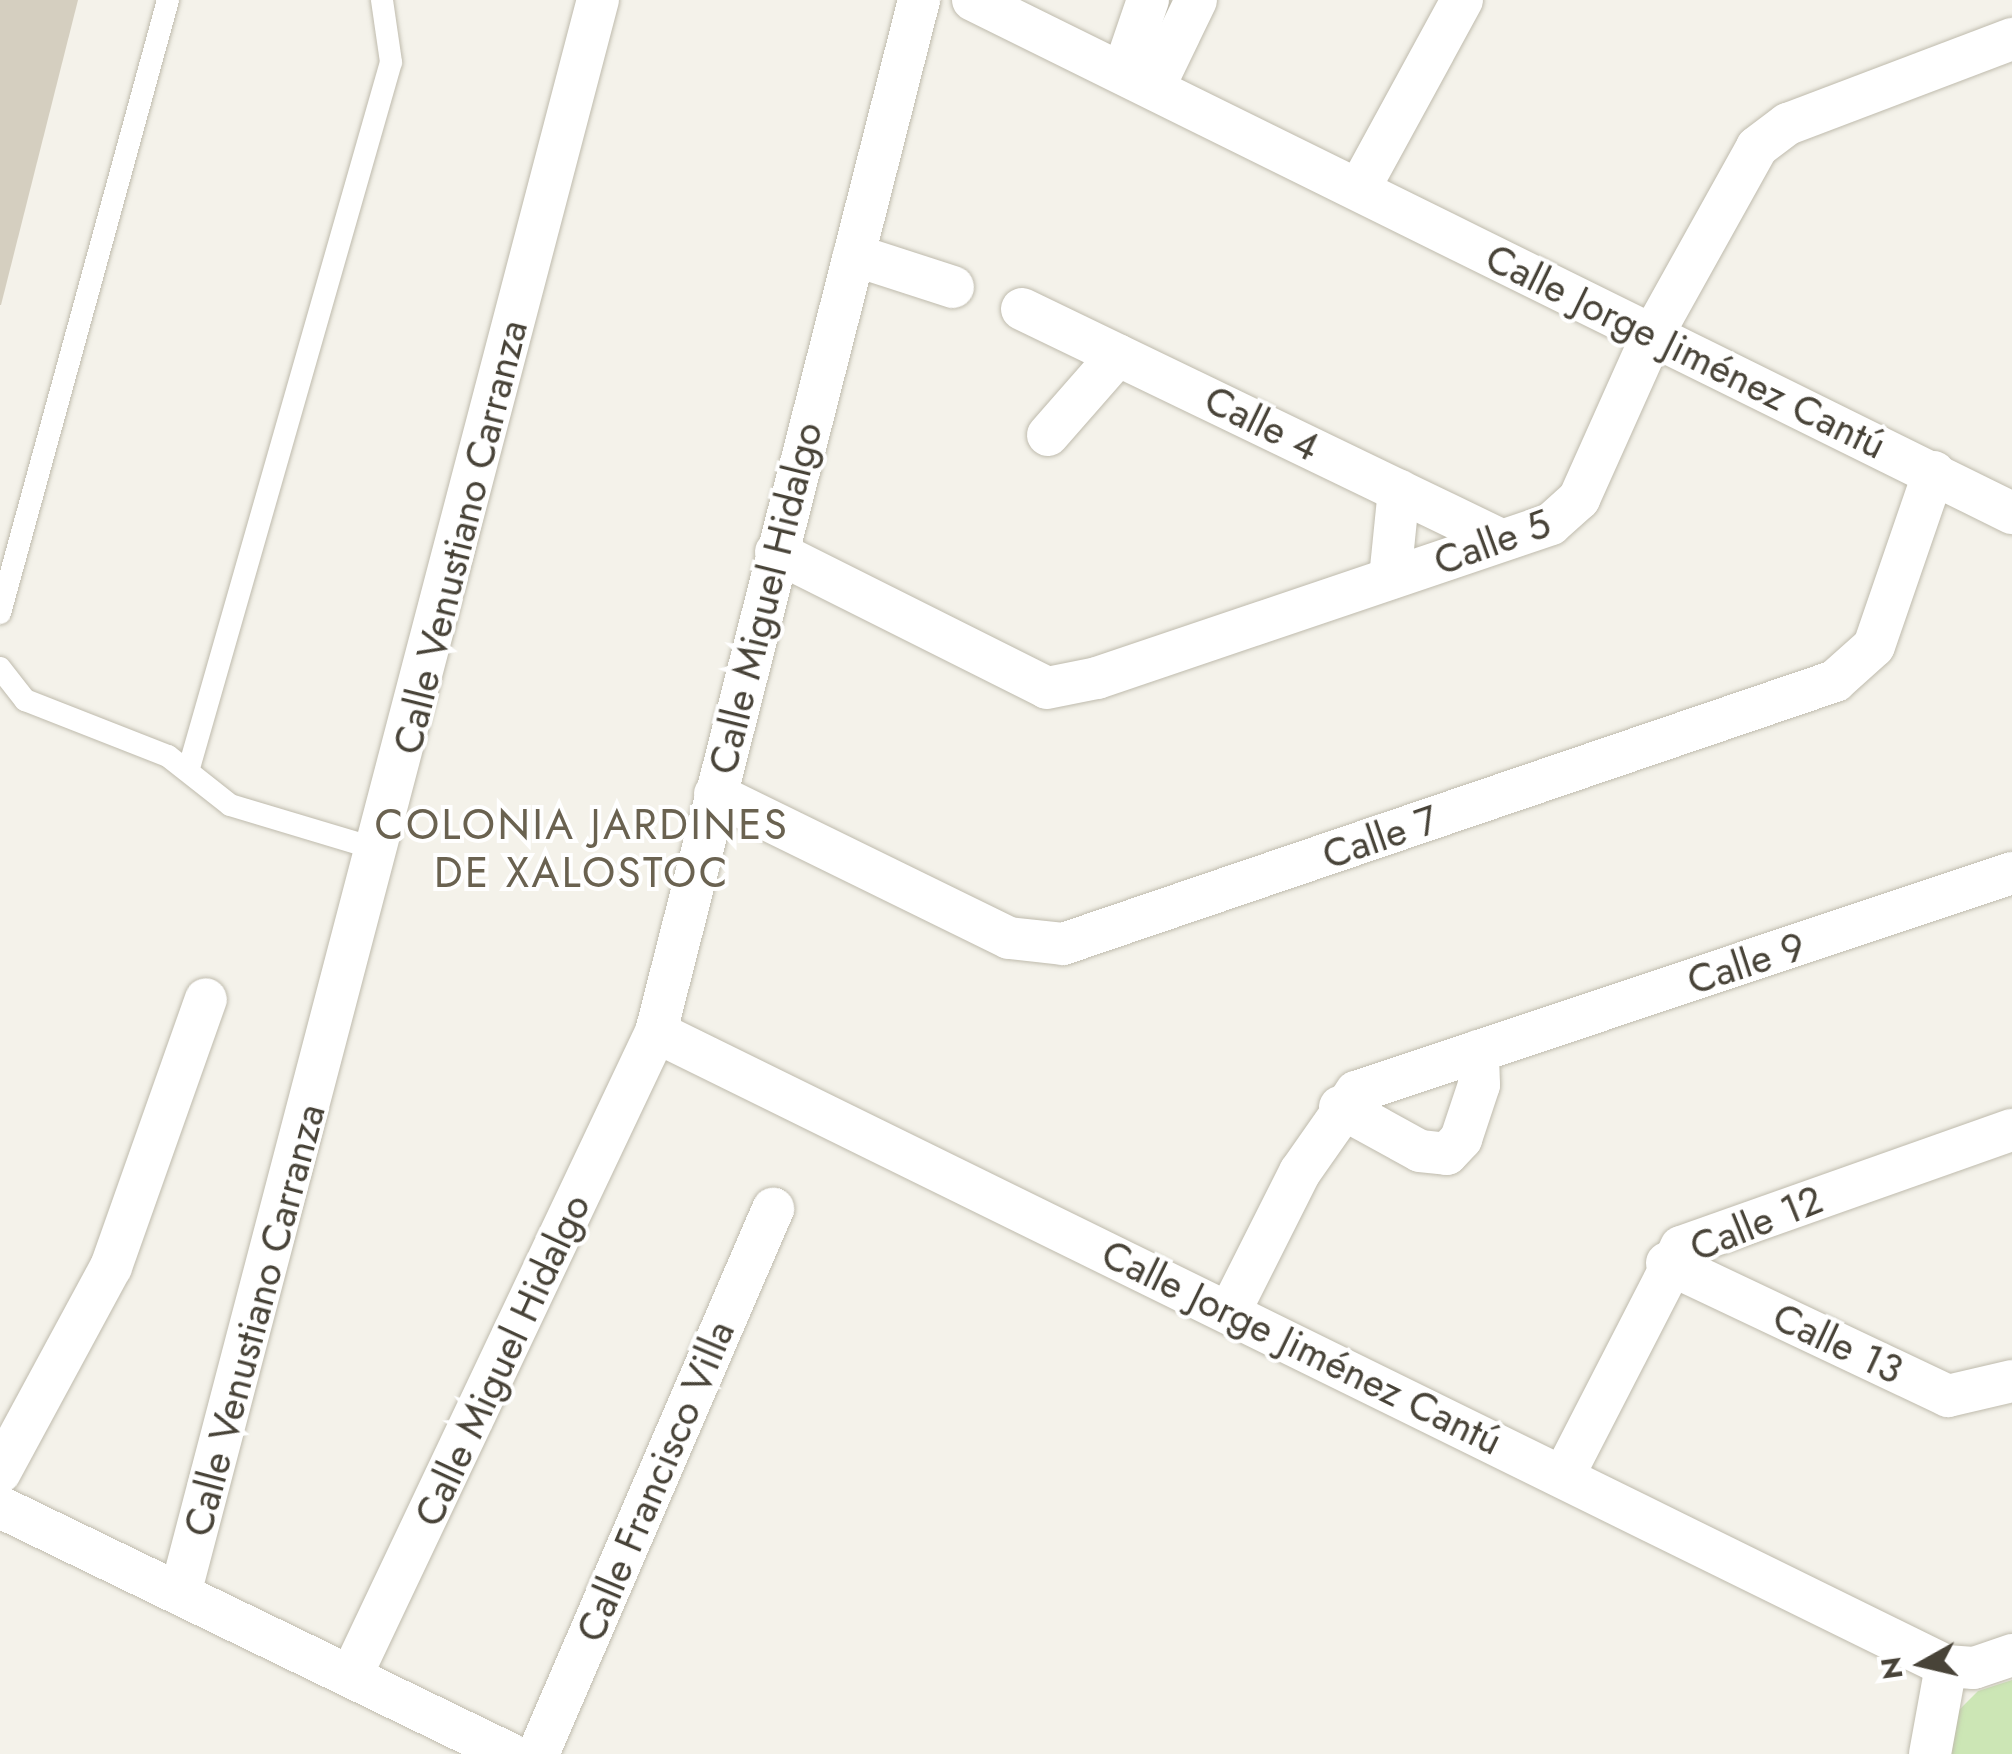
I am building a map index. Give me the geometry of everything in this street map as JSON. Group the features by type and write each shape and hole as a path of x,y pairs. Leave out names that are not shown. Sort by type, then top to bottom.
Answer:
{"street":[{"name":"Calle Venustiano Carranza","path":"180,1594 380,850 598,0"},
{"name":"Calle Miguel Hidalgo","path":"352,1674 656,1032 919,0"},
{"name":"Calle Jorge Jiménez Cantú","path":"973,0 1139,78 2012,514"},
{"path":"1139,78 1148,0"},
{"path":"1139,78 1196,0"},
{"path":"1359,189 1462,0"},
{"name":"Calle 5","path":"776,552 1047,688 1097,678 1568,514 1652,336 1769,136 2012,39"},
{"path":"854,255 953,288"},
{"name":"Calle 4","path":"1022,309 1501,540"},
{"path":"1048,434 1118,356"},
{"name":"Calle 7","path":"715,794 1009,938 1063,944 1835,681 1874,646 1934,472"},
{"path":"1390,578 1399,490"},
{"name":"Calle 9","path":"1230,1312 1340,1106 1384,1076 1478,1051 2012,873"},
{"path":"0,1472 110,1267 206,999"},
{"name":"Calle Jorge Jiménez Cantú","path":"656,1032 1564,1474 1946,1666"},
{"path":"1340,1106 1420,1151 1446,1154 1461,1139 1479,1085 1478,1051"},
{"name":"Calle 12","path":"1564,1474 1666,1263 1701,1238 2012,1130"},
{"name":"Calle Francisco Villa","path":"538,1754 773,1209"},
{"name":"Calle 13","path":"1666,1263 1948,1396 2012,1382"},
{"path":"0,1507 352,1674 510,1754"},
{"path":"1930,1754 1946,1666 1974,1668 2012,1655"}],"lane":[{"path":"0,612 168,0"},
{"path":"189,768 391,62 382,0"},
{"path":"0,668 25,700 189,768 230,805 380,850"}],"green space":[{"path":"2012,1680 2012,1754 1940,1754 1942,1727 1978,1691"}],"building":[{"path":"0,0 78,0 1,305 0,305"}],"district":[{"name":"COLONIA JARDINES DE XALOSTOC","path":"582,849"}]}
